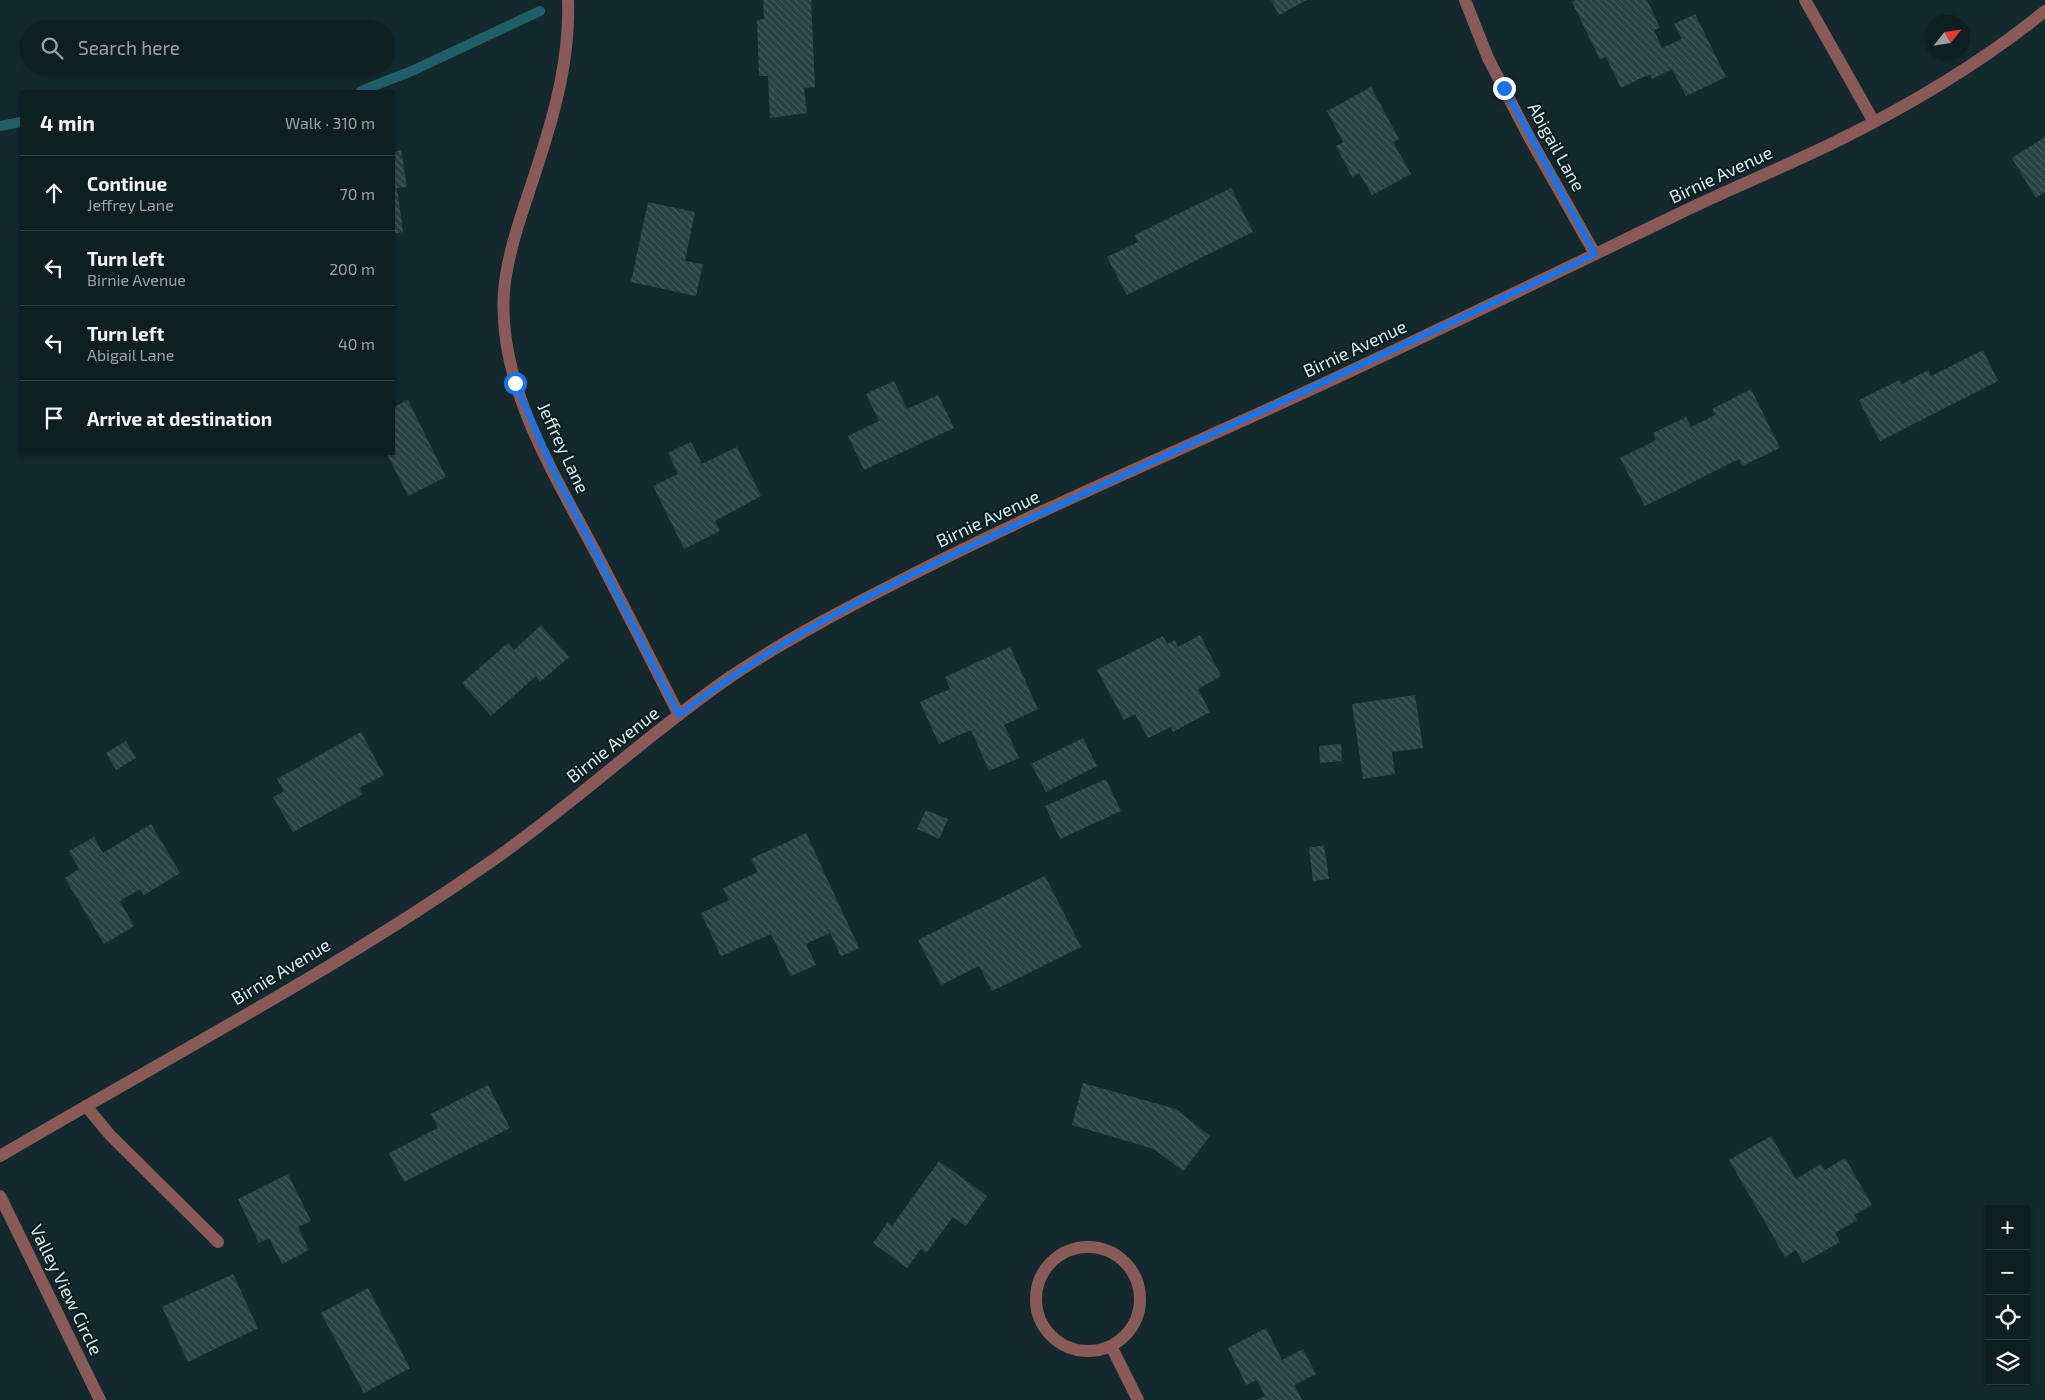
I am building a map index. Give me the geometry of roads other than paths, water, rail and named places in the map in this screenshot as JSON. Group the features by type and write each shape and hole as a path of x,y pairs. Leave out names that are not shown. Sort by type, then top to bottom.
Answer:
{"street":[{"name":"Jeffrey Lane","path":"568,0 568,35 557,98 548,133 519,222 508,268 504,290 505,338 515,383 554,472 679,715"},
{"name":"Abigail Lane","path":"1465,0 1488,58 1528,135 1595,254"},
{"path":"1805,0 1874,122"},
{"name":"Birnie Avenue","path":"0,1156 258,1007 426,905 522,839 679,715 768,653 918,572 1324,384 1835,142 1907,104 1980,60 2014,36 2045,10"},
{"path":"86,1106 110,1135 218,1242"},
{"name":"Valley View Circle","path":"0,1196 100,1400"},
{"path":"1088,1247 1099,1248 1121,1258 1135,1277 1140,1299 1139,1311 1130,1332 1111,1346 1100,1351 1087,1352 1069,1348 1052,1338 1038,1317 1036,1292 1039,1280 1045,1269 1064,1252 1088,1247"},
{"path":"1111,1346 1138,1400"}],"waterway":[{"path":"364,90 414,70 540,11"},
{"path":"0,126 20,122"}]}
